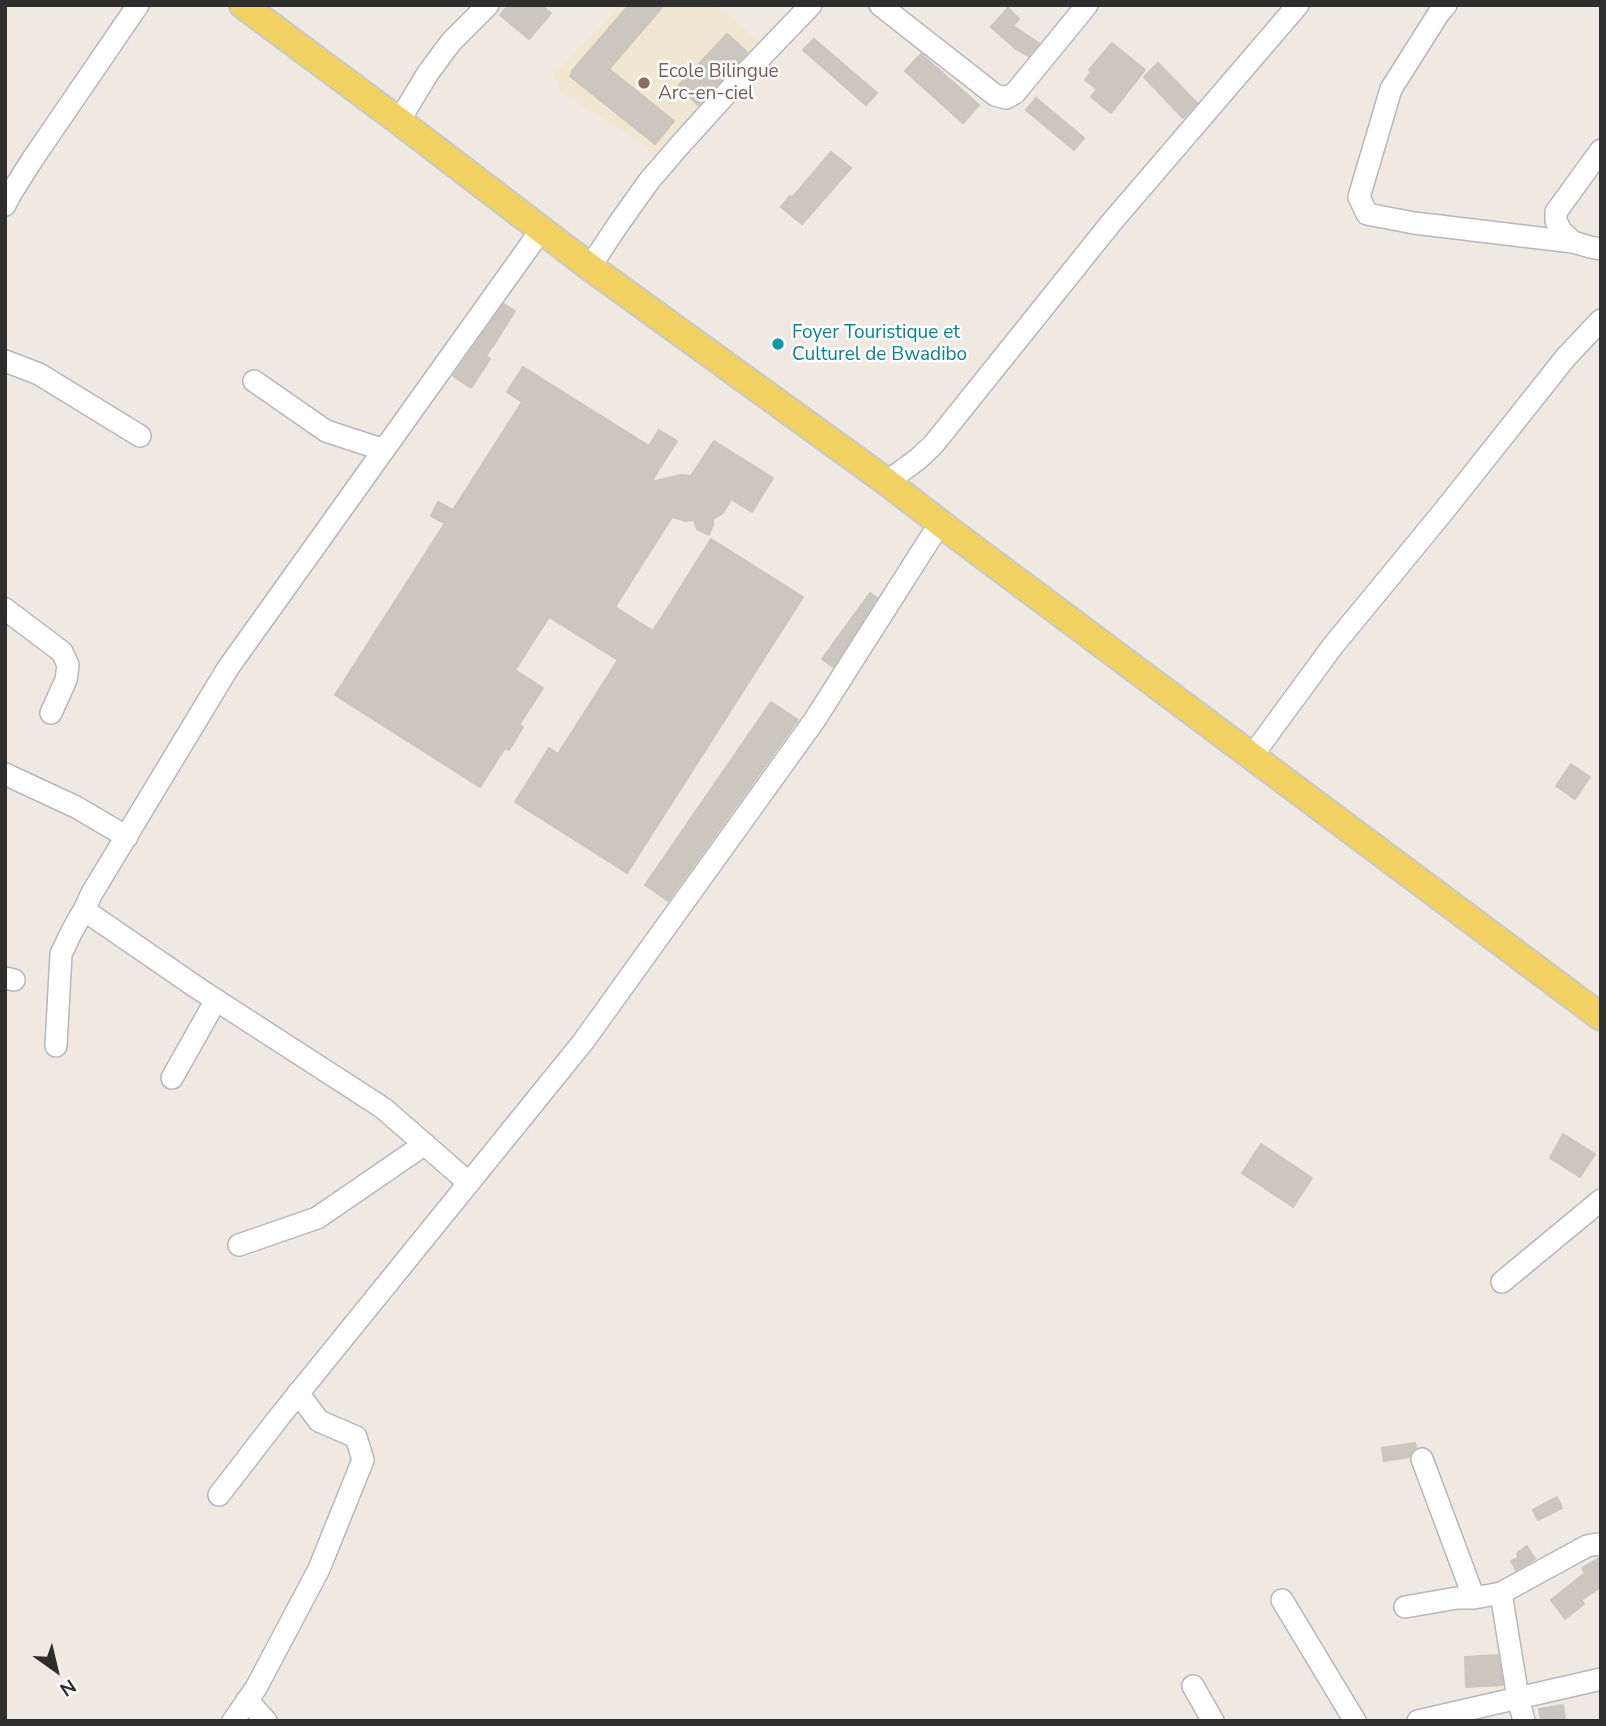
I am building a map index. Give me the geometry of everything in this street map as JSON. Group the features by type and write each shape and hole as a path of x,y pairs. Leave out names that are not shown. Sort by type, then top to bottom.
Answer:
{"main road":[{"path":"246,6 590,267 887,482 1601,1017"}],"street":[{"path":"5,205 32,160 138,5"},
{"path":"399,121 443,52 488,5"},
{"path":"590,267 657,172 736,83 811,5"},
{"path":"880,5 995,95 1006,98 1015,93 1087,5"},
{"path":"887,482 933,445 1111,223 1298,5"},
{"path":"1446,5 1391,89 1359,197 1367,214 1414,223 1573,242 1601,249"},
{"path":"1573,242 1561,231 1556,221 1556,212 1601,150"},
{"path":"56,1046 61,954 92,893 228,668 541,230"},
{"path":"1252,756 1332,648 1566,357 1601,320"},
{"path":"5,361 38,374 141,436"},
{"path":"254,381 326,431 384,450"},
{"path":"219,1495 583,1042 814,721 940,523"},
{"path":"5,609 62,652 68,665 66,680 51,713"},
{"path":"5,774 76,807 127,837"},
{"path":"84,910 383,1108 469,1183"},
{"path":"172,1078 216,999"},
{"path":"239,1245 317,1218 425,1144"},
{"path":"1502,1282 1601,1200"},
{"path":"233,1721 256,1688 319,1569 363,1460 356,1437 319,1421 298,1394"},
{"path":"1422,1459 1474,1598"},
{"path":"1405,1607 1501,1593 1587,1546 1601,1545"},
{"path":"1501,1593 1524,1721"},
{"path":"1282,1600 1355,1721"},
{"path":"1418,1721 1601,1679"},
{"path":"1193,1686 1213,1721"},
{"path":"247,1700 266,1721"}],"shaded area":[{"name":"Ecole Bilingue Arc-en-ciel","path":"620,5 716,5 766,47 661,156 561,92 553,75"}],"building":[{"path":"508,5 541,5 551,13 529,39 500,15"},
{"path":"629,5 664,5 609,69 674,121 655,144 570,76"},
{"path":"1008,8 1019,19 1013,26 1039,43 1028,56 991,27"},
{"path":"727,34 747,52 698,105 678,86"},
{"path":"814,39 877,93 866,105 803,50"},
{"path":"1112,43 1145,70 1111,113 1091,97 1097,89 1085,80 1091,72 1089,70"},
{"path":"921,54 979,105 963,123 905,71"},
{"path":"1158,63 1197,103 1183,118 1144,77"},
{"path":"1036,98 1084,138 1074,150 1026,110"},
{"path":"831,152 851,168 802,224 781,207"},
{"path":"504,304 515,311 493,346 487,344 492,347 486,356 490,359 471,388 453,376"},
{"path":"523,367 649,446 659,430 677,441 651,482 681,475 691,476 714,441 773,478 752,512 731,499 723,513 713,519 709,535 697,529 694,520 672,517 615,607 653,631 711,539 803,597 627,873 515,802 549,748 558,754 618,660 549,617 515,670 543,688 519,725 523,727 509,750 505,748 480,787 335,695 445,523 431,516 438,502 453,510 522,402 507,392"},
{"path":"870,593 877,598 833,667 822,659"},
{"path":"771,702 798,720 668,901 645,885"},
{"path":"1571,764 1590,777 1575,799 1556,786"},
{"path":"1563,1134 1595,1154 1580,1177 1550,1158"},
{"path":"1261,1144 1312,1178 1293,1207 1242,1173"},
{"path":"1415,1443 1416,1447 1409,1457 1384,1461 1382,1448"},
{"path":"1557,1497 1562,1508 1538,1520 1533,1510"},
{"path":"1527,1546 1535,1559 1516,1570 1511,1561 1518,1558 1517,1553"},
{"path":"1599,1558 1601,1587 1581,1600 1584,1604 1565,1619 1551,1600 1585,1573 1582,1568"},
{"path":"1498,1655 1503,1685 1466,1687 1465,1657"},
{"path":"1563,1705 1565,1719 1541,1721 1539,1709"}],"place":[{"name":"Ecole Bilingue Arc-en-ciel","path":"644,83"},
{"name":"Foyer Touristique et Culturel de Bwadibo","path":"778,344"}]}
